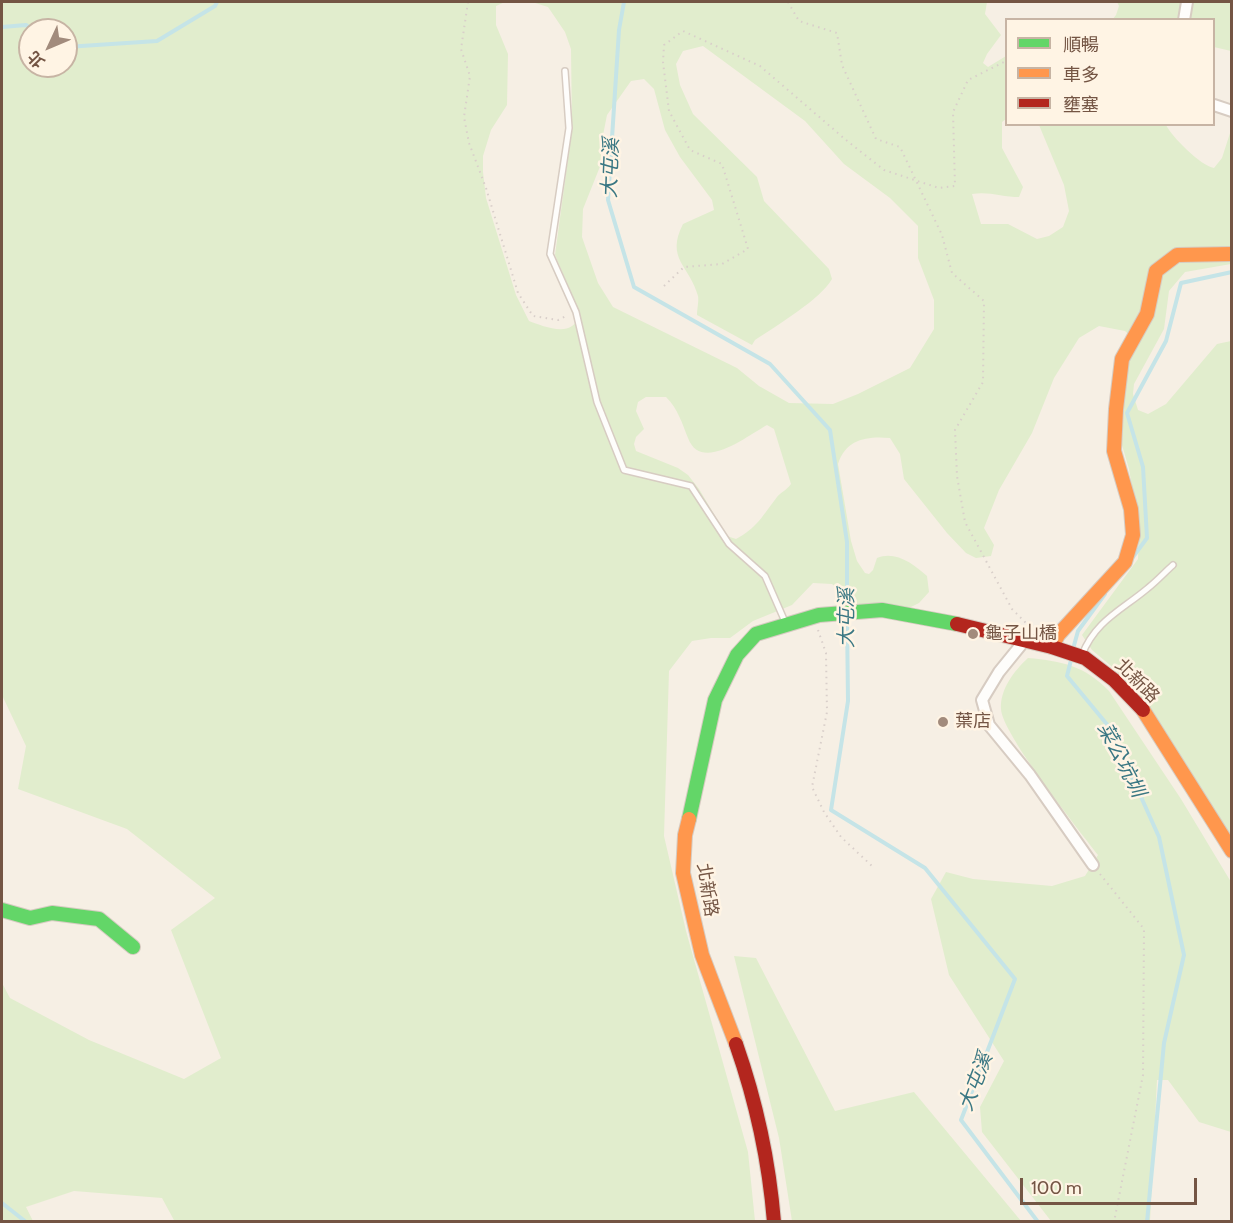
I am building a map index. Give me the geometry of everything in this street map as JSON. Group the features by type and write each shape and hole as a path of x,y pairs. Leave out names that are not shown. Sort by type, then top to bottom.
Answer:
{"main road":[{"path":"1052,647 1058,635 1125,562 1133,535 1131,509 1114,451 1116,409 1122,359 1147,314 1156,271 1176,255 1232,254"},
{"name":"北新路","path":"774,1221 771,1187 751,1088 702,954 682,873 684,835 715,700 737,655 756,634 819,615 882,610 963,625 1081,656 1114,680 1148,715 1232,851"},
{"path":"2,910 30,918 52,913 99,919 134,947"}],"street":[{"path":"1184,18 1187,2"},
{"path":"1215,105 1232,111"},
{"path":"1025,640 999,672 982,700 989,725 1030,775 1093,865"}],"lane":[{"path":"565,71 569,128 550,254 576,312 597,402 624,470 692,486 729,544 765,576 786,625"},
{"path":"1081,656 1087,641 1095,630 1148,588 1173,564"}],"path":[{"path":"468,2 461,49 470,76 464,117 469,143 486,189 518,293 533,316 558,320 576,312"},
{"path":"789,2 799,21 837,33 842,65 876,139 900,147 942,235 952,273 984,300 983,382 955,430 957,476 965,522 1012,609 1052,647"},
{"path":"664,286 684,267 722,264 748,249 722,164 690,150 669,111 663,62 664,45 682,31 760,66 884,170 939,188 955,186 953,112 968,80 1005,62"},
{"path":"818,630 826,653 827,712 812,787 824,812 841,837 872,866"},
{"path":"1093,865 1144,929 1143,1075 1114,1221"}],"green space":[{"path":"2,2 505,2 496,6 496,25 508,54 507,105 491,130 483,156 486,198 516,295 529,321 556,329 572,326 580,314 555,255 572,129 571,49 565,32 548,7 532,2 987,2 985,14 1001,35 983,63 988,67 1005,57 1005,120 1002,122 1002,148 1023,187 1019,197 972,194 981,224 1008,224 1037,239 1049,236 1063,227 1069,211 1064,185 1039,126 1167,126 1187,150 1214,168 1222,158 1231,130 1231,264 1185,272 1169,291 1164,329 1134,384 1133,394 1138,410 1148,414 1166,404 1217,344 1231,341 1231,836 1147,705 1117,671 1092,650 1082,635 1138,559 1139,528 1129,469 1122,445 1126,368 1137,342 1125,331 1099,326 1079,338 1054,378 1032,433 999,490 984,528 994,545 991,556 976,558 966,553 947,533 904,479 900,454 890,438 858,441 846,449 838,464 851,541 857,561 865,573 869,574 877,558 891,556 904,560 927,576 929,592 919,603 907,609 857,605 832,584 813,583 792,605 753,621 730,638 692,641 669,671 664,836 686,931 748,1152 755,1221 175,1222 162,1198 74,1191 26,1207 33,1221 2,1221 2,983 10,998 89,1040 184,1079 221,1058 171,930 215,898 127,829 18,789 26,746 2,695","holes":["703,46 805,121 844,164 890,198 918,226 918,258 934,300 934,329 910,368 833,404 789,403 759,386 737,368 613,307 598,283 582,237 583,209 601,164 602,140 607,115 631,81 644,79 654,89 665,130 680,157 712,200 714,210 683,224 678,236 678,254 698,296 697,315 752,345 755,340 818,295 832,279 829,269 764,201 757,177 693,114 680,85 676,64 683,51","646,397 666,397 677,411 694,448 703,452 725,449 767,425 774,429 791,484 777,497 759,521 736,539 727,536 688,475 678,468 636,451 634,444 636,437 644,429 636,411 638,402"]},
{"path":"1117,2 1231,2 1231,51 1215,47 1215,18 1114,18 1119,6"},
{"path":"1028,658 1062,663 1082,670 1109,691 1181,799 1231,882 1231,1132 1199,1122 1168,1080 1157,1080 1150,1221 1051,1221 982,1132 980,1107 1004,1061 949,975 931,899 946,872 973,879 1052,886 1085,876 1098,855 1027,760 1005,721 1001,702 1005,688"},
{"path":"734,956 756,958 835,1111 914,1092 1021,1221 792,1221 779,1138"}],"waterway":[{"path":"78,46 157,41 215,6 217,2"},
{"name":"大屯溪","path":"624,2 619,30 608,200 634,287 770,364 830,430 847,542 847,610"},
{"path":"2,27 18,26"},
{"name":"菜公坑圳","path":"1133,557 1147,538 1143,467 1127,413 1166,341 1181,283 1232,272"},
{"name":"菜公坑圳","path":"1073,649 1078,631 1105,594"},
{"name":"大屯溪","path":"847,618 848,701 831,810 925,868 1015,979 961,1120 1038,1222"},
{"name":"菜公坑圳","path":"1072,656 1067,676 1110,728 1159,837 1184,955 1164,1043 1147,1222"},
{"path":"2,1203 26,1222"}],"traffic: fast":[{"path":"689,819 715,700 737,655 756,634 819,615 882,610 957,624"},
{"path":"2,910 30,918 52,913 99,919 133,947"}],"traffic: slow":[{"path":"1052,647 1058,635 1125,562 1133,535 1131,509 1114,451 1116,409 1122,359 1147,314 1156,271 1177,255 1232,254"},
{"path":"1143,710 1232,851"},
{"path":"689,819 685,835 683,873 702,955 736,1044"}],"traffic: jam":[{"path":"957,624 1052,647 1085,658 1114,680 1143,710"},
{"path":"736,1044 761,1132 774,1222"}],"place":[{"name":"龜子山橋","path":"973,634"},
{"name":"葉店","path":"943,722"}]}
